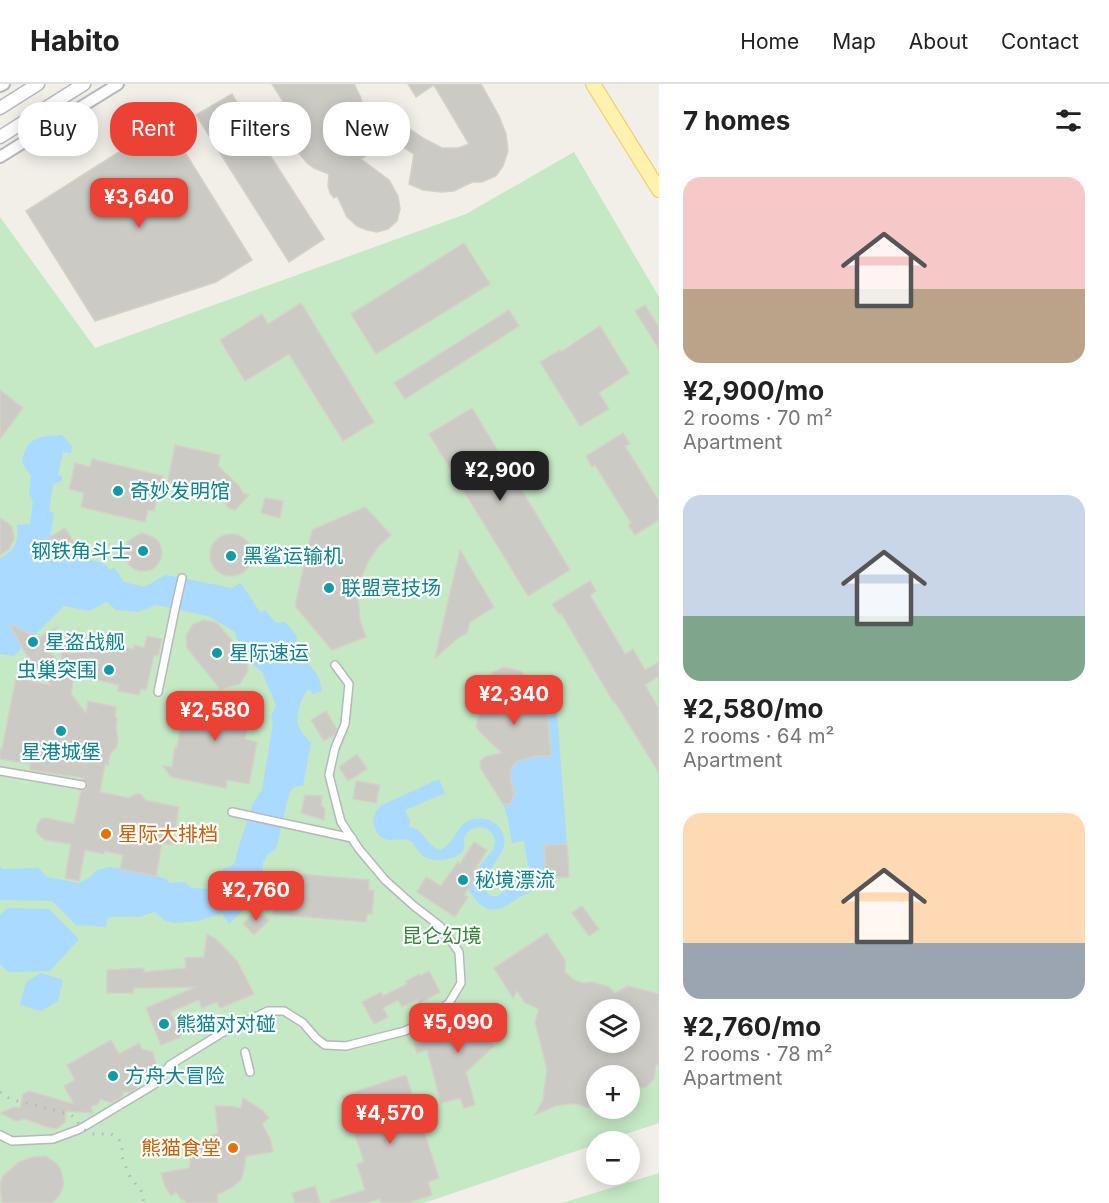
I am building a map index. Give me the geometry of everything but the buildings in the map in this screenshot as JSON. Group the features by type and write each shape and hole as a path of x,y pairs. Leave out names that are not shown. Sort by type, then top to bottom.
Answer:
{"main road":[{"path":"0,108 38,84"},
{"path":"0,137 84,84"},
{"path":"593,84 659,190"}],"street":[{"path":"98,96 106,84"},
{"path":"0,157 118,84"},
{"path":"158,692 183,578"},
{"path":"0,1135 12,1141 53,1139 80,1129 156,1084 170,1065 225,1031 268,1011 284,1011 303,1023 325,1045 346,1046 405,1031 430,1018 448,1003 462,983 459,952 440,926 385,880 342,822 329,775 335,748 345,724 349,684 335,665"},
{"path":"0,771 82,785"},
{"path":"232,812 352,838"},
{"path":"244,1052 250,1072"}],"green space":[{"name":"昆仑幻境","path":"574,152 659,297 659,1123 635,1131 586,1131 586,1148 424,1203 0,1203 0,217 95,348 466,214"},
{"path":"659,1173 659,1203 562,1203 620,1185 640,1185 640,1179"}],"water":[{"path":"62,435 72,446 71,453 63,452 58,475 62,476 62,480 53,485 49,511 54,513 50,537 60,558 73,561 76,557 104,563 109,570 114,567 124,582 144,587 166,575 232,588 241,583 260,612 265,610 276,623 285,622 297,636 296,643 309,658 308,663 319,677 322,691 313,694 308,689 298,712 299,727 311,743 303,785 293,788 289,794 276,849 268,854 263,863 261,897 250,903 229,924 222,913 198,921 175,923 166,921 154,912 139,917 110,917 107,919 106,927 76,925 52,901 0,900 0,867 4,869 38,868 47,877 79,883 89,878 97,870 110,867 156,876 170,883 184,882 192,888 207,889 216,873 235,862 253,803 262,790 273,724 271,717 276,705 262,672 253,665 235,632 208,616 156,605 138,612 116,610 107,602 89,611 64,606 14,656 0,654 0,558 15,545 17,525 30,524 33,502 29,493 31,476 22,462 24,454 31,443 41,437"},
{"path":"557,714 567,844 544,845 544,873 538,885 532,890 506,906 494,910 488,909 475,899 468,889 481,865 493,850 495,843 493,836 485,828 469,831 464,839 463,851 451,858 441,860 424,856 412,842 402,839 386,839 377,833 374,819 382,805 439,779 445,793 405,810 410,821 409,827 415,828 431,845 441,850 450,843 466,822 479,818 491,821 501,829 504,846 482,883 486,891 491,896 497,896 512,884 527,882 531,871 524,841 512,843 503,804 510,804 514,797 510,775 517,761 537,756 551,756 547,716"},
{"path":"8,908 49,909 79,939 50,971 8,972 0,964 0,915"},
{"path":"41,973 63,980 58,1001 41,1011 20,1005 26,982"}],"railway":[{"path":"0,1092 10,1099 69,1114 90,1133 109,1133 118,1138 122,1145 122,1157 130,1177 141,1190 144,1203"}],"place":[{"name":"奇妙发明馆","path":"118,491"},
{"name":"钢铁角斗士","path":"143,551"},
{"name":"黑鲨运输机","path":"231,556"},
{"name":"联盟竞技场","path":"329,588"},
{"name":"星盗战舰","path":"33,642"},
{"name":"星际速运","path":"217,653"},
{"name":"虫巢突围","path":"109,670"},
{"name":"星港城堡","path":"61,731"},
{"name":"星际大排档","path":"106,834"},
{"name":"秘境漂流","path":"463,880"},
{"name":"熊猫对对碰","path":"164,1024"},
{"name":"方舟大冒险","path":"113,1076"},
{"name":"熊猫食堂","path":"233,1148"}]}
